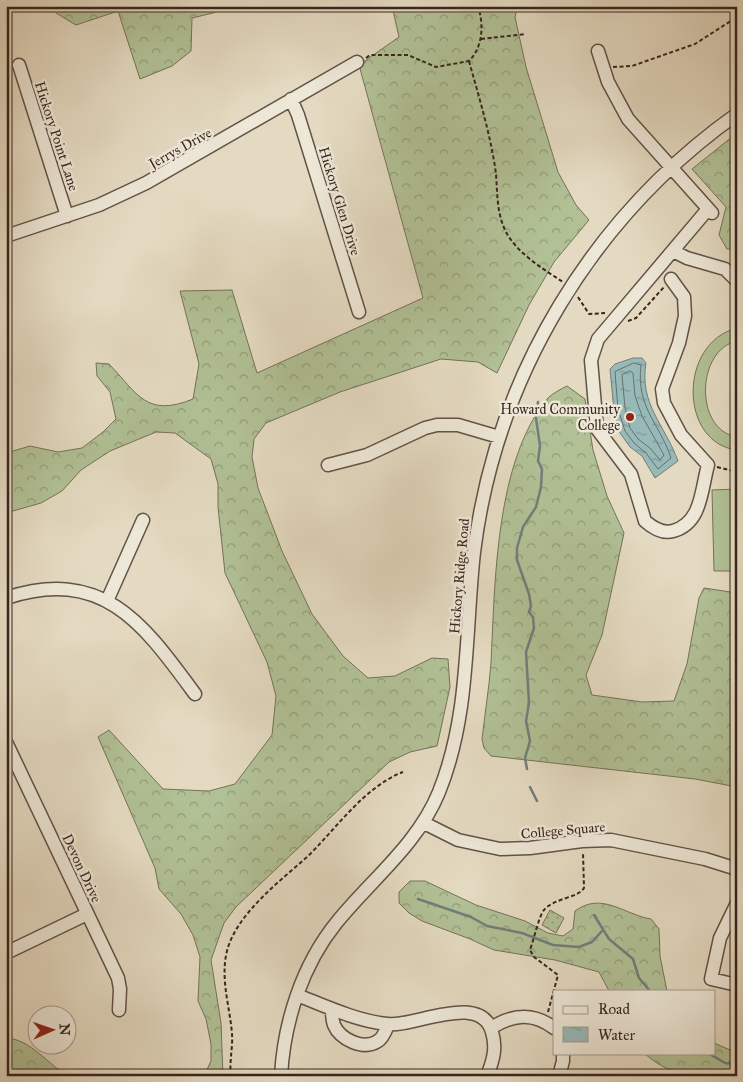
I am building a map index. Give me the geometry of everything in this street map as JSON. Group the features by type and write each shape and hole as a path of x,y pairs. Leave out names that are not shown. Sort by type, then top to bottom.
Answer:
{"street":[{"path":"598,51 614,94 628,119 644,139 672,166 710,211 673,251 598,339 591,360 597,428 632,474 645,521 661,531 678,530 694,518 708,465 681,435 664,402 662,389 679,343 685,316 684,297 671,279"},
{"name":"Jerrys Drive","path":"6,236 99,205 146,183 218,144 291,99 357,62"},
{"name":"Hickory Point Lane","path":"19,65 67,216"},
{"name":"Hickory Glen Drive","path":"291,99 298,115 359,312"},
{"name":"Hickory Ridge Road","path":"281,1076 284,1039 297,995 311,963 336,923 399,854 424,823 438,795 456,738 463,703 474,553 481,510 499,437 531,356 569,288 614,226 672,166 737,114"},
{"path":"673,251 687,258 724,269 737,282"},
{"path":"328,465 367,455 425,428 437,425 458,425 499,437"},
{"path":"106,601 143,520"},
{"path":"6,598 29,592 63,590 106,601 136,620 153,638 195,694"},
{"name":"Devon Drive","path":"6,742 118,978 120,989 119,1010"},
{"name":"College Square","path":"424,823 458,840 500,849 611,840 705,859 737,869"},
{"path":"737,903 720,938 711,979 737,985"},
{"path":"6,953 87,914"},
{"path":"297,995 332,1009 388,1025 399,1025 432,1016 465,1012 484,1020 491,1028 494,1054 487,1076"},
{"path":"332,1009 333,1022 338,1031 353,1043 368,1045 377,1042 388,1025"},
{"path":"491,1028 508,1018 517,1016 538,1018 550,1025"},
{"path":"559,1076 563,1054"}],"path":[{"path":"357,62 370,56 383,55 408,55 436,67 469,61 475,55 480,39 481,22 478,6"},
{"path":"603,68 632,66 695,44 737,17"},
{"path":"480,39 526,34"},
{"path":"469,61 481,97 489,133 496,176 498,211 506,233 532,260 558,279"},
{"path":"708,465 737,472"},
{"path":"231,1076 229,1061 232,1039 225,973 226,953 230,940 253,906 308,856 371,792 403,772"},
{"path":"555,990 558,974 531,954 540,914 545,908 562,899 578,894 584,888 582,841"},
{"path":"550,1025 553,1006"}],"green space":[{"path":"50,6 224,6 217,12 192,18 191,51 172,66 140,79 118,11 76,25 56,13"},
{"path":"392,6 518,6 515,17 526,67 558,172 576,205 589,220 554,262 529,305 497,373 478,362 441,359 340,392 266,423 254,439 252,457 258,488 282,551 312,614 343,656 368,678 395,676 432,658 448,659 450,687 437,746 410,752 389,762 236,907 224,923 211,960 221,1023 223,1076 204,1076 211,1061 211,1044 206,1019 198,1001 200,957 193,935 181,914 159,889 155,868 98,737 109,730 163,789 209,791 235,784 272,735 276,696 267,662 225,573 218,507 218,484 211,459 175,433 156,432 110,451 81,470 62,491 41,503 6,513 6,453 30,446 58,452 82,448 116,419 110,392 97,376 96,363 109,364 136,393 144,400 153,404 164,406 193,399 199,364 180,291 232,290 257,373 423,298 359,65 399,37"},
{"path":"737,133 737,249 727,249 719,235 726,207 692,169"},
{"path":"737,328 737,341 723,347 714,359 708,373 706,390 707,406 713,420 723,431 737,437 737,450 718,443 704,430 696,412 693,392 696,371 704,352 718,337"},
{"path":"567,386 585,399 593,450 607,496 624,533 602,635 586,675 592,695 642,702 674,701 687,664 699,598 704,588 737,593 737,787 695,779 491,756 484,748 482,739 491,663 497,561 501,524 508,489 517,455 530,424 548,398"},
{"path":"737,489 737,571 714,571 712,490"},
{"path":"410,881 425,881 476,905 525,921 548,933 563,936 573,929 575,911 585,905 595,903 613,906 651,919 659,929 660,956 667,990 608,990 599,972 555,960 494,950 422,921 409,913 399,903 399,892"},
{"path":"550,910 564,918 556,933 542,925"},
{"path":"6,1038 15,1039 23,1043 28,1046 28,1054 39,1054 68,1076 6,1076"},
{"path":"716,1044 737,1053 737,1076 688,1075 666,1068 645,1054 716,1054"}],"water":[{"path":"633,358 642,358 646,363 646,391 654,414 678,461 655,478 642,456 630,447 620,433 614,411 610,369 615,364"}],"waterway":[{"path":"527,769 525,758 530,741 526,721 529,703 526,652 534,628 533,617 529,612 531,606 529,594 517,560 517,548 523,527 536,507 541,487 542,469 538,461 540,446 536,418 538,402"},
{"path":"530,787 537,801"},
{"path":"418,899 471,917 487,926 522,933 553,945 579,947 592,942 602,931"},
{"path":"594,915 609,939 633,959 639,978 649,990"},
{"path":"710,1054 725,1063 737,1064"}],"place":[{"name":"Howard Community College","path":"630,417"}]}
